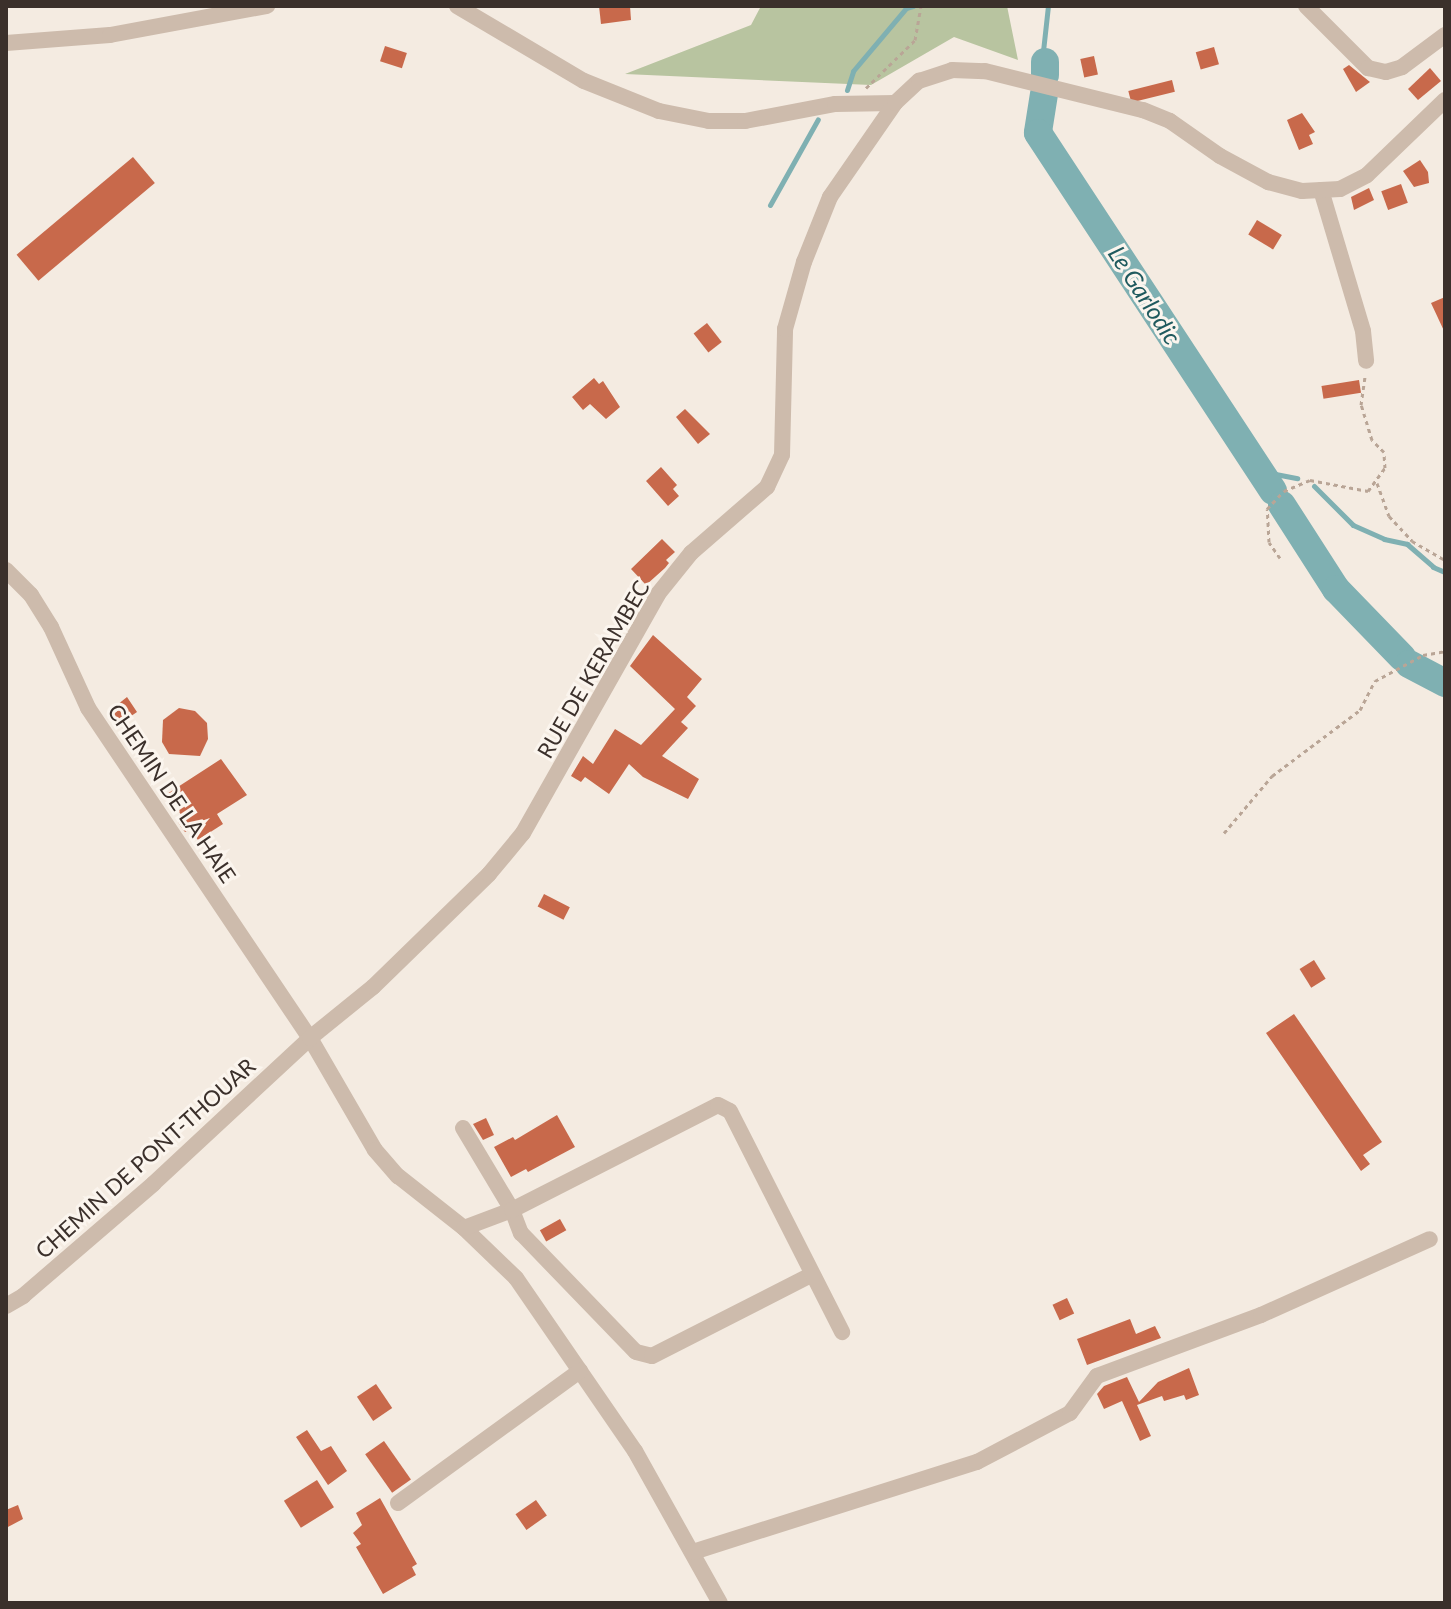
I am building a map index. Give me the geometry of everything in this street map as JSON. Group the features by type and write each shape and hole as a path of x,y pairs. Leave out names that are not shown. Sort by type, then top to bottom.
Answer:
{"street":[{"path":"6,43 110,35 267,6"},
{"path":"457,6 584,81 659,111 709,121 745,121 835,104 895,103"},
{"path":"1306,6 1368,68 1386,72 1402,67 1445,35"},
{"name":"RUE DE KERAMBEC","path":"310,1038 373,987 506,854 548,794 658,594 691,553 767,487 782,455 785,329 804,262 830,197 895,103 919,81 952,70 985,71 1143,110 1170,121 1220,156 1268,182 1302,191 1321,190"},
{"path":"1366,361 1363,331 1321,190 1340,189 1367,175 1445,100"},
{"name":"CHEMIN DE LA HAIE","path":"6,570 31,595 51,627 88,708 310,1038 375,1150 398,1176 464,1228 516,1278 635,1451 720,1603"},
{"name":"CHEMIN DE PONT-THOUAR","path":"6,1306 23,1296 153,1184 310,1038"},
{"path":"464,1228 505,1211 718,1105 730,1111 842,1332"},
{"path":"463,1128 505,1211 521,1233 636,1352 652,1356 811,1275"},
{"path":"693,1552 977,1462 1070,1413 1097,1376 1261,1315 1430,1239"},
{"path":"398,1503 580,1371"}],"path":[{"path":"864,103 866,89 874,77 915,40 921,6"},
{"path":"1280,558 1269,542 1267,509 1284,491 1310,480 1368,491 1377,483 1385,468 1384,452 1372,440 1361,405 1366,361"},
{"path":"1377,483 1389,516 1412,541 1445,560"},
{"path":"1224,833 1272,776 1360,710 1375,681 1423,655 1445,651"}],"green space":[{"path":"761,6 1007,6 1018,60 954,37 871,85 625,74 751,25"}],"building":[{"path":"599,6 630,6 631,20 601,24"},
{"path":"385,46 407,53 402,68 380,61"},
{"path":"1214,47 1219,64 1201,70 1196,52"},
{"path":"1094,56 1098,75 1084,77 1080,59"},
{"path":"1349,65 1370,82 1356,92 1343,69"},
{"path":"1430,68 1441,81 1418,100 1408,89"},
{"path":"1172,80 1175,92 1131,103 1128,91"},
{"path":"1302,113 1315,132 1309,135 1313,144 1299,150 1287,120"},
{"path":"133,157 155,183 38,281 17,255"},
{"path":"1420,160 1428,172 1429,183 1414,187 1403,171"},
{"path":"1401,184 1408,203 1388,210 1381,191"},
{"path":"1369,188 1374,200 1354,210 1351,197"},
{"path":"1257,220 1282,235 1273,250 1248,235"},
{"path":"1445,297 1445,333 1431,303"},
{"path":"707,323 722,342 708,352 694,333"},
{"path":"594,378 599,384 603,381 620,407 606,419 590,404 583,410 572,397"},
{"path":"1359,380 1361,393 1324,399 1321,386"},
{"path":"685,409 710,434 698,444 676,417"},
{"path":"661,467 677,485 673,489 679,496 668,506 646,481"},
{"path":"662,539 675,552 666,560 669,563 665,568 646,585 631,569"},
{"path":"653,635 702,679 687,697 696,706 681,722 688,728 662,756 699,779 688,799 643,777 629,764 609,794 585,777 581,782 571,776 583,756 593,764 615,729 641,745 675,709 630,666"},
{"path":"127,697 137,712 118,725 112,715 120,709 117,705"},
{"path":"179,708 195,711 207,723 208,739 200,756 169,754 162,742 163,720"},
{"path":"221,759 247,795 217,814 223,824 198,840 190,829 185,832 181,827 178,822 184,819 167,794"},
{"path":"544,894 570,907 563,920 538,906"},
{"path":"1314,960 1326,979 1311,988 1300,969"},
{"path":"1294,1014 1382,1142 1363,1155 1370,1164 1361,1171 1266,1033"},
{"path":"557,1115 575,1147 528,1172 526,1169 511,1177 494,1147 513,1137 515,1140"},
{"path":"486,1118 494,1135 483,1140 473,1124"},
{"path":"560,1219 566,1230 546,1242 540,1230"},
{"path":"1067,1298 1074,1313 1060,1320 1052,1305"},
{"path":"1130,1319 1136,1334 1155,1326 1161,1338 1087,1365 1077,1339"},
{"path":"1189,1368 1199,1395 1186,1400 1184,1395 1164,1401 1162,1396 1137,1405 1151,1436 1140,1441 1122,1401 1104,1409 1097,1394 1104,1386 1127,1377 1139,1402 1158,1382"},
{"path":"376,1384 392,1408 373,1421 357,1397"},
{"path":"307,1430 321,1451 331,1446 347,1471 328,1485 296,1437"},
{"path":"384,1441 411,1480 392,1493 365,1454"},
{"path":"317,1480 334,1507 301,1528 284,1501"},
{"path":"380,1498 417,1564 412,1567 416,1575 383,1594 356,1547 361,1544 353,1533 362,1525 356,1513"},
{"path":"536,1500 547,1516 526,1530 516,1514"},
{"path":"18,1505 23,1519 6,1528 6,1510"}],"waterway":[{"path":"847,90 853,71 906,8 913,6"},
{"name":"Le Garlodic","path":"1043,51 1048,6"},
{"name":"Le Garlodic","path":"1045,62 1045,75"},
{"name":"Le Garlodic","path":"1044,94 1038,133 1273,491"},
{"path":"770,205 818,119"},
{"path":"1260,471 1297,478"},
{"path":"1314,486 1353,525 1384,539 1407,544 1433,567 1445,572"},
{"name":"Le Garlodic","path":"1282,505 1336,589 1402,657"},
{"name":"Le Garlodic","path":"1409,664 1445,683"}]}
